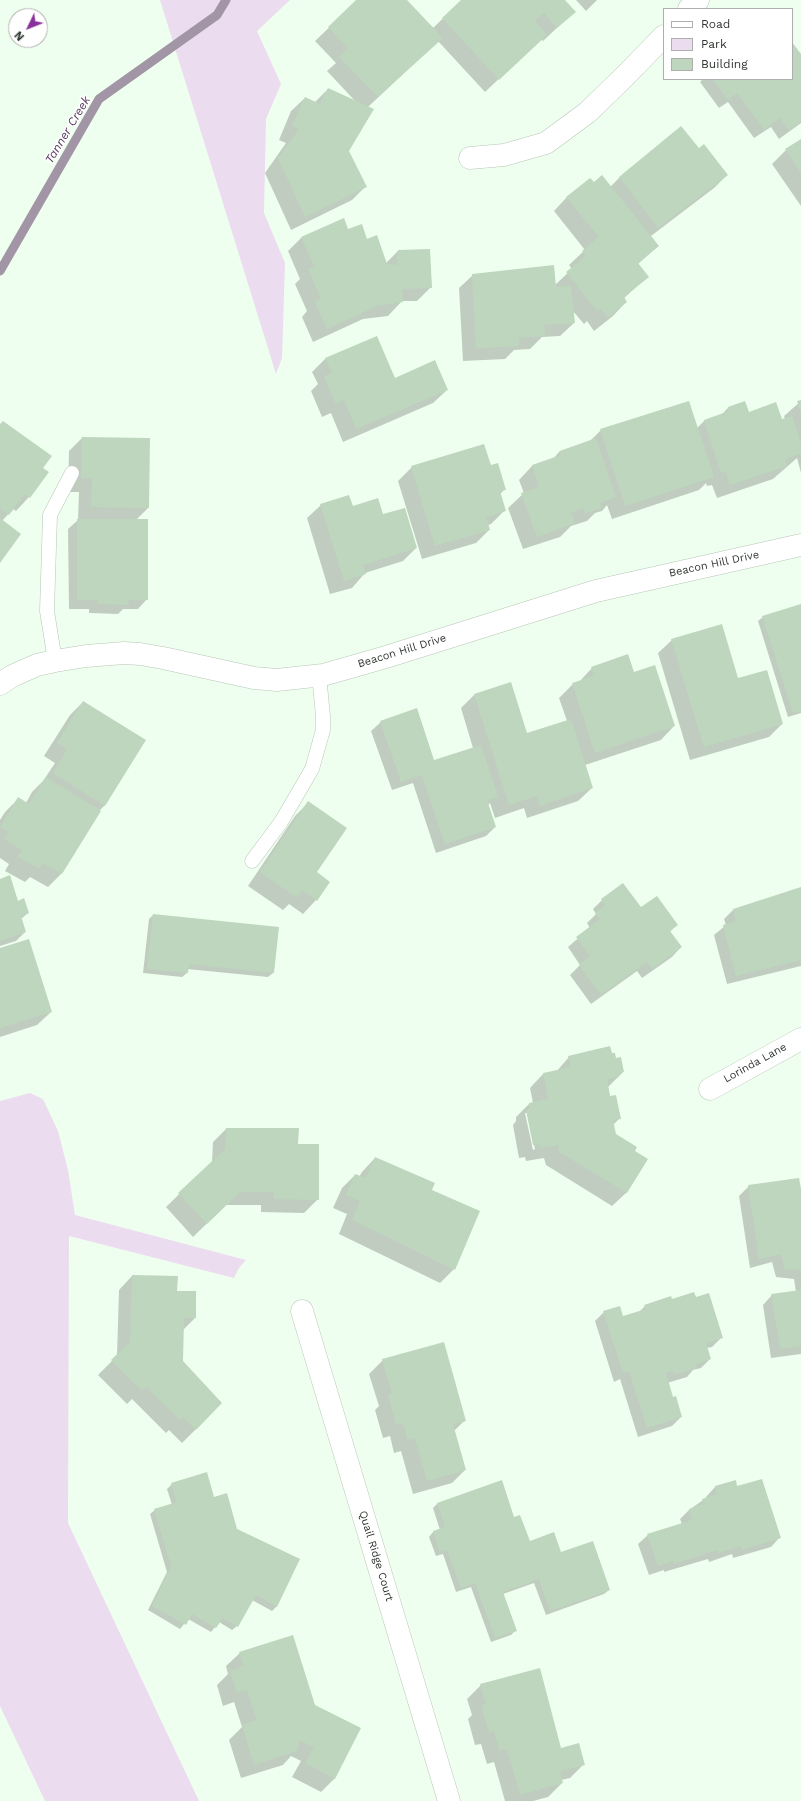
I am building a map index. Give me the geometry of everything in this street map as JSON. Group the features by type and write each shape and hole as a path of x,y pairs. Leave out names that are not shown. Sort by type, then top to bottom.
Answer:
{"street":[{"path":"690,8 698,0"},
{"path":"470,158 504,155 546,143 588,112 663,37"},
{"name":"Beacon Hill Drive","path":"0,684 12,676 36,666 55,661 86,656 140,654 254,678 277,680 319,675 386,657 596,591 801,545"},
{"name":"Lorinda Lane","path":"710,1089 801,1039"},
{"name":"Quail Ridge Court","path":"302,1311 449,1801"}],"lane":[{"path":"55,661 47,611 50,516 72,473"},
{"path":"252,861 281,822 312,769 323,730 324,716 319,675"}],"green space":[{"path":"160,0 290,0 257,31 281,84 266,119 264,213 285,263 282,358 276,374"},
{"path":"30,1093 43,1099 58,1131 68,1170 75,1215 246,1260 239,1268 234,1278 69,1236 68,1523 199,1801 45,1801 0,1706 0,1101"}],"building":[{"path":"356,0 407,0 443,38 378,97 339,57 348,48 328,27"},
{"path":"461,0 565,0 576,12 557,28 544,13 535,21 547,35 499,80 442,18"},
{"path":"793,43 801,54 801,121 789,130 780,118 764,130 737,93 728,100 714,80 793,80"},
{"path":"328,88 374,109 349,151 367,187 305,217 278,158 299,129 292,126 305,97 320,104"},
{"path":"681,126 699,148 704,144 728,175 658,228 619,177"},
{"path":"801,139 801,173 785,149"},
{"path":"602,175 659,246 638,263 649,277 624,297 627,302 608,318 601,309 597,311 566,272 586,256 582,251 599,237 566,197 590,178 594,182"},
{"path":"344,218 348,229 362,224 367,239 377,235 387,264 397,265 398,250 430,249 432,288 402,289 403,302 377,306 327,329 315,302 321,299 308,269 314,267 301,237"},
{"path":"554,265 556,287 571,286 575,323 544,325 545,336 519,338 519,346 476,348 472,274"},
{"path":"377,336 395,378 435,360 448,390 356,429 344,400 336,404 324,376 332,373 325,358"},
{"path":"801,400 801,413 797,401"},
{"path":"689,401 714,477 625,506 600,429"},
{"path":"745,401 749,412 776,402 782,419 792,416 801,444 801,454 785,459 787,466 730,485 726,472 721,473 704,420 729,411 728,407"},
{"path":"3,421 52,456 43,468 49,472 30,498 25,494 9,515 0,508 0,424"},
{"path":"82,437 150,438 149,508 91,507 92,478 81,478"},
{"path":"596,438 616,497 600,503 601,508 585,514 583,508 571,513 575,523 537,537 521,493 539,487 532,465 561,455 560,451"},
{"path":"484,444 491,465 498,463 506,490 500,491 506,511 486,517 490,530 435,546 411,466"},
{"path":"349,495 353,506 378,498 383,514 405,508 417,548 363,565 366,574 344,581 320,504"},
{"path":"0,518 21,534 0,563"},
{"path":"77,519 148,519 148,600 129,600 128,605 98,604 98,600 77,600"},
{"path":"801,604 801,711 793,713 762,616"},
{"path":"722,624 738,678 767,670 783,724 704,747 671,639"},
{"path":"628,654 634,672 655,665 675,726 595,753 572,683 594,676 591,667"},
{"path":"511,682 527,733 571,719 593,788 540,806 537,796 509,805 474,694"},
{"path":"83,701 146,740 105,806 53,773 67,749 57,743"},
{"path":"417,708 434,760 481,745 498,797 487,800 496,827 445,844 422,775 401,782 380,721"},
{"path":"46,777 101,811 62,874 43,863 39,869 18,857 22,850 4,839 8,832 0,827 18,797 29,804"},
{"path":"308,801 347,828 317,872 330,882 317,901 302,890 297,898 260,872"},
{"path":"10,875 18,901 24,898 29,913 21,916 26,932 0,941 0,879"},
{"path":"623,883 641,907 657,896 678,925 670,931 682,947 652,969 647,962 601,995 579,965 590,956 576,937 600,919 595,913 605,905 601,899"},
{"path":"801,887 801,960 736,976 723,925 736,921 733,909"},
{"path":"153,914 279,927 274,973 189,964 188,973 147,969"},
{"path":"29,939 52,1012 0,1028 0,948"},
{"path":"610,1046 612,1053 615,1053 616,1058 621,1057 624,1072 619,1073 619,1077 607,1079 610,1096 616,1095 621,1119 613,1120 616,1134 637,1147 635,1151 648,1159 627,1193 559,1152 558,1145 540,1148 539,1144 533,1145 526,1110 530,1109 529,1103 548,1099 543,1073 571,1067 568,1056"},
{"path":"226,1128 299,1128 298,1144 319,1144 319,1200 274,1199 274,1192 240,1192 207,1224 178,1193 225,1149"},
{"path":"375,1157 435,1183 432,1190 480,1211 455,1270 352,1220 360,1201 346,1195 355,1174 366,1178"},
{"path":"799,1178 801,1189 801,1270 785,1269 781,1254 759,1259 748,1185"},
{"path":"132,1275 178,1276 177,1291 196,1291 196,1318 184,1318 183,1361 222,1403 196,1430 183,1417 180,1420 146,1387 142,1391 111,1360 130,1342"},
{"path":"801,1290 801,1346 780,1349 771,1294"},
{"path":"694,1292 696,1297 709,1293 723,1338 706,1343 711,1359 696,1364 697,1368 674,1375 673,1371 666,1373 673,1397 676,1396 682,1417 647,1428 629,1371 623,1373 603,1311 620,1306 623,1316 646,1309 644,1305 671,1296 672,1299"},
{"path":"444,1342 466,1421 453,1424 466,1470 427,1481 415,1438 408,1440 403,1423 396,1425 388,1395 392,1394 382,1359"},
{"path":"207,1472 214,1497 227,1493 237,1529 300,1559 277,1607 256,1595 238,1627 223,1618 216,1628 192,1614 186,1625 152,1606 171,1566 154,1509 177,1502 171,1483"},
{"path":"762,1479 781,1538 742,1550 741,1546 718,1553 717,1550 674,1564 673,1561 658,1566 647,1534 692,1520 689,1509 704,1504 702,1499 717,1494 715,1486 736,1480 737,1486"},
{"path":"502,1480 514,1517 520,1515 530,1541 554,1532 561,1552 593,1541 610,1590 550,1611 539,1579 503,1592 517,1631 495,1638 475,1583 461,1588 447,1550 440,1552 433,1531 445,1527 437,1503"},
{"path":"293,1635 315,1705 361,1728 335,1779 305,1763 314,1748 300,1740 297,1751 254,1765 242,1725 257,1720 247,1690 237,1693 230,1671 244,1666 239,1652"},
{"path":"540,1668 561,1748 579,1743 585,1765 560,1771 563,1783 520,1795 507,1749 500,1751 494,1731 489,1732 481,1705 486,1704 480,1684"}],"waterway":[{"name":"Tanner Creek","path":"0,271 99,99 217,15 226,0"}]}
